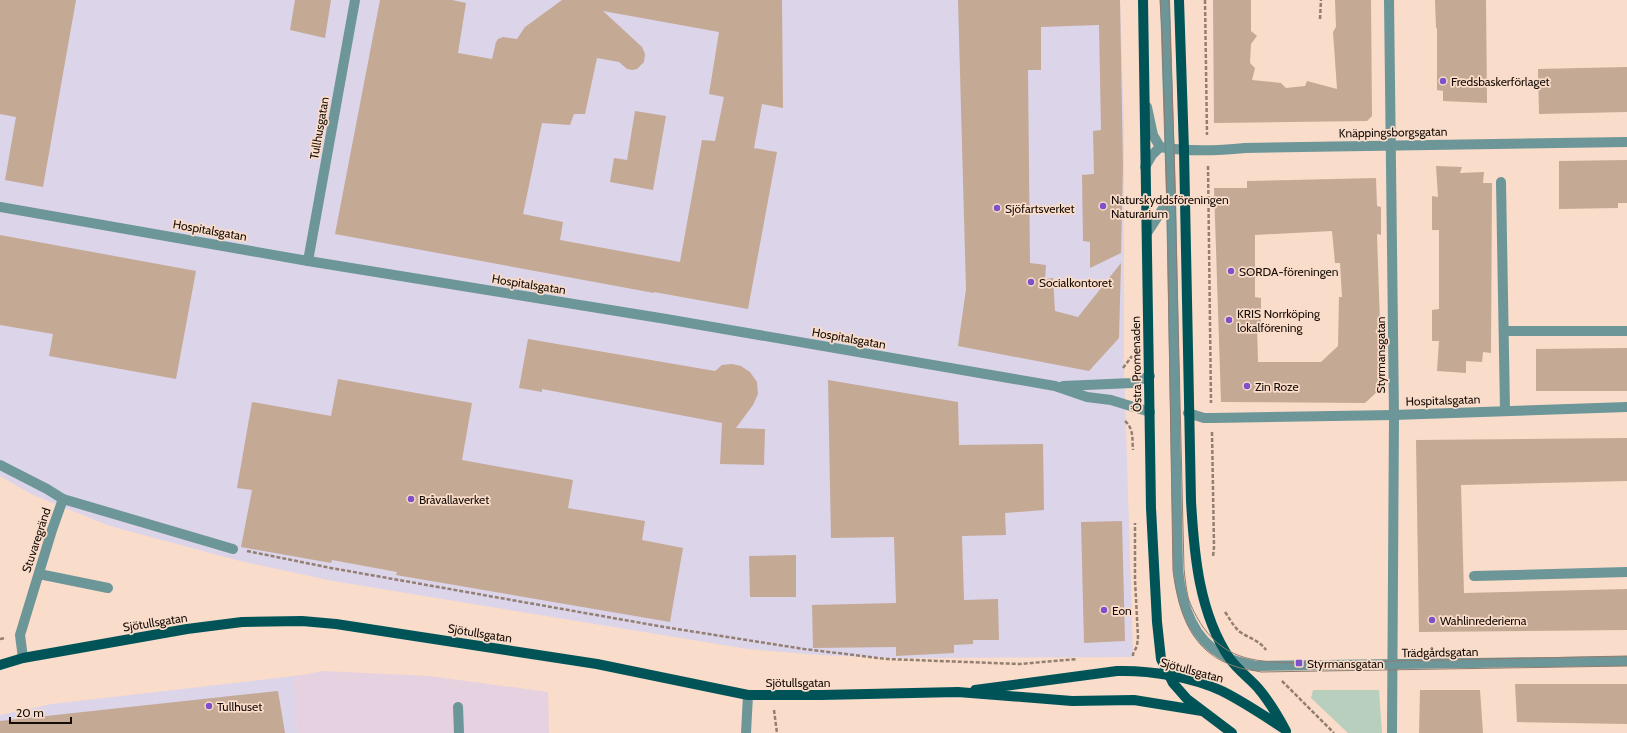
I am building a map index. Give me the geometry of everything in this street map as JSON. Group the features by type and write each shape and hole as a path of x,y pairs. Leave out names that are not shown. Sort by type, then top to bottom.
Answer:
{"main road":[{"name":"Östra Promenaden","path":"1143,0 1154,580 1161,659 1178,690 1202,712"},
{"path":"1178,0 1184,150 1188,413 1193,539 1197,566 1212,622 1225,650 1231,660 1258,688 1288,732"},
{"name":"Sjötullsgatan","path":"0,665 23,658 202,627 242,622 302,621 336,624 597,664 748,695 958,692 1072,701 1134,700 1202,712 1232,733"},
{"name":"Sjötullsgatan","path":"958,692 1117,671 1135,670 1168,674 1220,690 1244,703 1288,732"}],"street":[{"name":"Tullhusgatan","path":"308,261 355,0"},
{"path":"1165,0 1164,148 1171,196 1178,562 1180,588 1186,610 1197,631 1205,642 1219,654 1231,660"},
{"name":"Styrmansgatan","path":"1389,0 1392,145 1394,415 1392,733"},
{"path":"1145,99 1153,135 1164,148"},
{"name":"Knäppingsborgsgatan","path":"1164,148 1208,151 1245,148 1627,142"},
{"path":"1145,167 1152,155 1164,148"},
{"path":"1501,182 1505,410"},
{"path":"1147,233 1171,196"},
{"name":"Hospitalsgatan","path":"0,207 308,261 666,319 1055,386 1088,397 1111,400 1150,412"},
{"path":"1504,331 1627,331"},
{"name":"Hospitalsgatan","path":"1055,386 1132,383 1150,376"},
{"name":"Hospitalsgatan","path":"1188,413 1204,418 1212,418 1394,415 1627,407"},
{"name":"Stuvaregränd","path":"0,465 47,489 63,500 20,635 23,658"},
{"path":"63,500 233,549"},
{"path":"1474,576 1627,572"},
{"path":"39,574 108,588"},
{"name":"Trädgårdsgatan","path":"1231,660 1256,666 1627,661"},
{"path":"746,733 748,695"},
{"path":"458,707 459,733"}],"path":[{"path":"1205,0 1214,547 1212,560"},
{"path":"1320,19 1321,0"},
{"path":"233,549 385,578 656,626 804,649 887,659 1020,664 1080,659"},
{"path":"1125,654 1133,654"},
{"path":"772,695 776,733"}],"shaded area":[{"path":"0,0 1120,0 1124,126 1124,366 1133,657 896,658 820,655 748,649 333,581 240,561 110,526 31,494 0,476"},
{"path":"324,671 429,676 548,692 549,733 297,733 294,676"},
{"name":"Tullhuset","path":"294,676 297,733 0,733 0,715 52,704"}],"green space":[{"path":"1313,690 1379,690 1382,733 1348,733 1311,698"}],"building":[{"path":"0,0 76,0 43,187 5,180 16,117 0,114"},
{"path":"295,0 331,0 325,38 290,30"},
{"path":"380,0 452,0 466,3 458,53 492,59 498,39 503,37 517,39 525,27 562,0 782,0 783,108 762,104 754,148 777,152 748,309 335,234","holes":["603,11 719,32 709,94 724,97 715,141 702,140 680,262 560,240 563,222 523,214 542,123 570,125 574,114 585,114 597,58 619,62 627,69 632,70 637,69 644,62 645,54 642,47"]},
{"name":"Sjöfartsverket","path":"958,0 1120,0 1123,167 1121,253 1090,268 1090,242 1083,241 1082,175 1094,174 1093,131 1101,130 1099,25 1041,27 1041,70 1028,70 1030,263 1046,265 1045,279 1053,278 1055,311 1078,317 1121,263 1119,338 1089,371 958,346 966,289"},
{"path":"1213,0 1251,0 1251,31 1257,36 1251,44 1250,63 1255,68 1252,80 1281,83 1286,88 1305,86 1307,81 1337,89 1333,32 1336,27 1335,0 1371,0 1372,116 1367,121 1214,123"},
{"path":"1435,0 1486,0 1487,103 1443,101 1443,91 1437,90 1437,28"},
{"path":"1627,67 1627,112 1539,114 1538,69"},
{"path":"635,111 666,116 653,190 610,182 614,158 627,160"},
{"path":"1627,160 1627,203 1618,203 1618,208 1559,209 1559,161"},
{"path":"1436,166 1462,167 1460,173 1484,172 1483,183 1492,183 1491,353 1483,352 1482,362 1466,361 1466,373 1437,371 1439,341 1432,341 1432,310 1439,309 1439,230 1432,230 1432,196 1438,197"},
{"path":"1376,178 1377,206 1381,207 1381,235 1377,234 1380,324 1385,322 1384,351 1379,351 1380,389 1365,403 1221,402 1214,188 1247,188 1247,181","holes":["1332,231 1335,263 1340,263 1342,297 1339,297 1338,346 1321,362 1258,362 1257,325 1261,322 1261,298 1255,297 1255,235"]},
{"path":"0,235 196,271 176,379 49,356 53,334 0,325"},
{"path":"528,339 715,371 722,365 732,364 741,366 750,372 757,382 758,394 753,405 736,428 765,429 764,465 720,464 722,423 542,389 542,392 519,388"},
{"path":"1627,348 1627,391 1536,391 1536,349"},
{"name":"Bråvallaverket","path":"338,379 472,403 462,460 573,480 568,508 645,521 642,540 683,548 670,622 396,575 397,572 332,560 331,563 241,547 252,490 237,488 252,402 331,416"},
{"path":"828,380 958,402 959,445 1043,444 1044,510 1005,513 1006,535 962,536 964,600 998,599 999,640 973,640 973,644 954,645 954,653 896,656 896,647 813,648 812,605 896,603 894,537 831,538"},
{"path":"1627,438 1627,481 1461,485 1464,593 1627,589 1627,630 1419,632 1416,440"},
{"name":"Eon","path":"1122,521 1125,641 1084,643 1081,522"},
{"path":"796,555 796,597 750,597 749,556"},
{"path":"1515,684 1627,684 1627,724 1517,722"},
{"path":"1420,690 1480,690 1483,733 1419,733"},
{"name":"Tullhuset","path":"278,691 285,733 0,733 0,721"}],"tram line":[{"path":"1160,0 1167,202 1173,571 1179,602 1184,617 1198,642 1208,652 1221,661 1240,668 1261,672 1627,666"},
{"path":"1169,0 1184,569 1188,597 1194,612 1203,627 1213,639 1234,654 1246,658 1271,662 1299,663 1627,656"}],"place":[{"name":"Fredsbaskerförlaget","path":"1443,81"},
{"name":"Naturskyddsföreningen Naturarium","path":"1103,206"},
{"name":"Sjöfartsverket","path":"997,208"},
{"name":"SORDA-föreningen","path":"1231,271"},
{"name":"Socialkontoret","path":"1031,282"},
{"name":"KRIS Norrköping lokalförening","path":"1229,320"},
{"name":"Zin Roze","path":"1247,386"},
{"name":"Bråvallaverket","path":"411,499"},
{"name":"Eon","path":"1104,610"},
{"name":"Wahlinrederierna","path":"1432,620"},
{"name":"Styrmansgatan","path":"1299,663"},
{"name":"Tullhuset","path":"209,706"}]}
